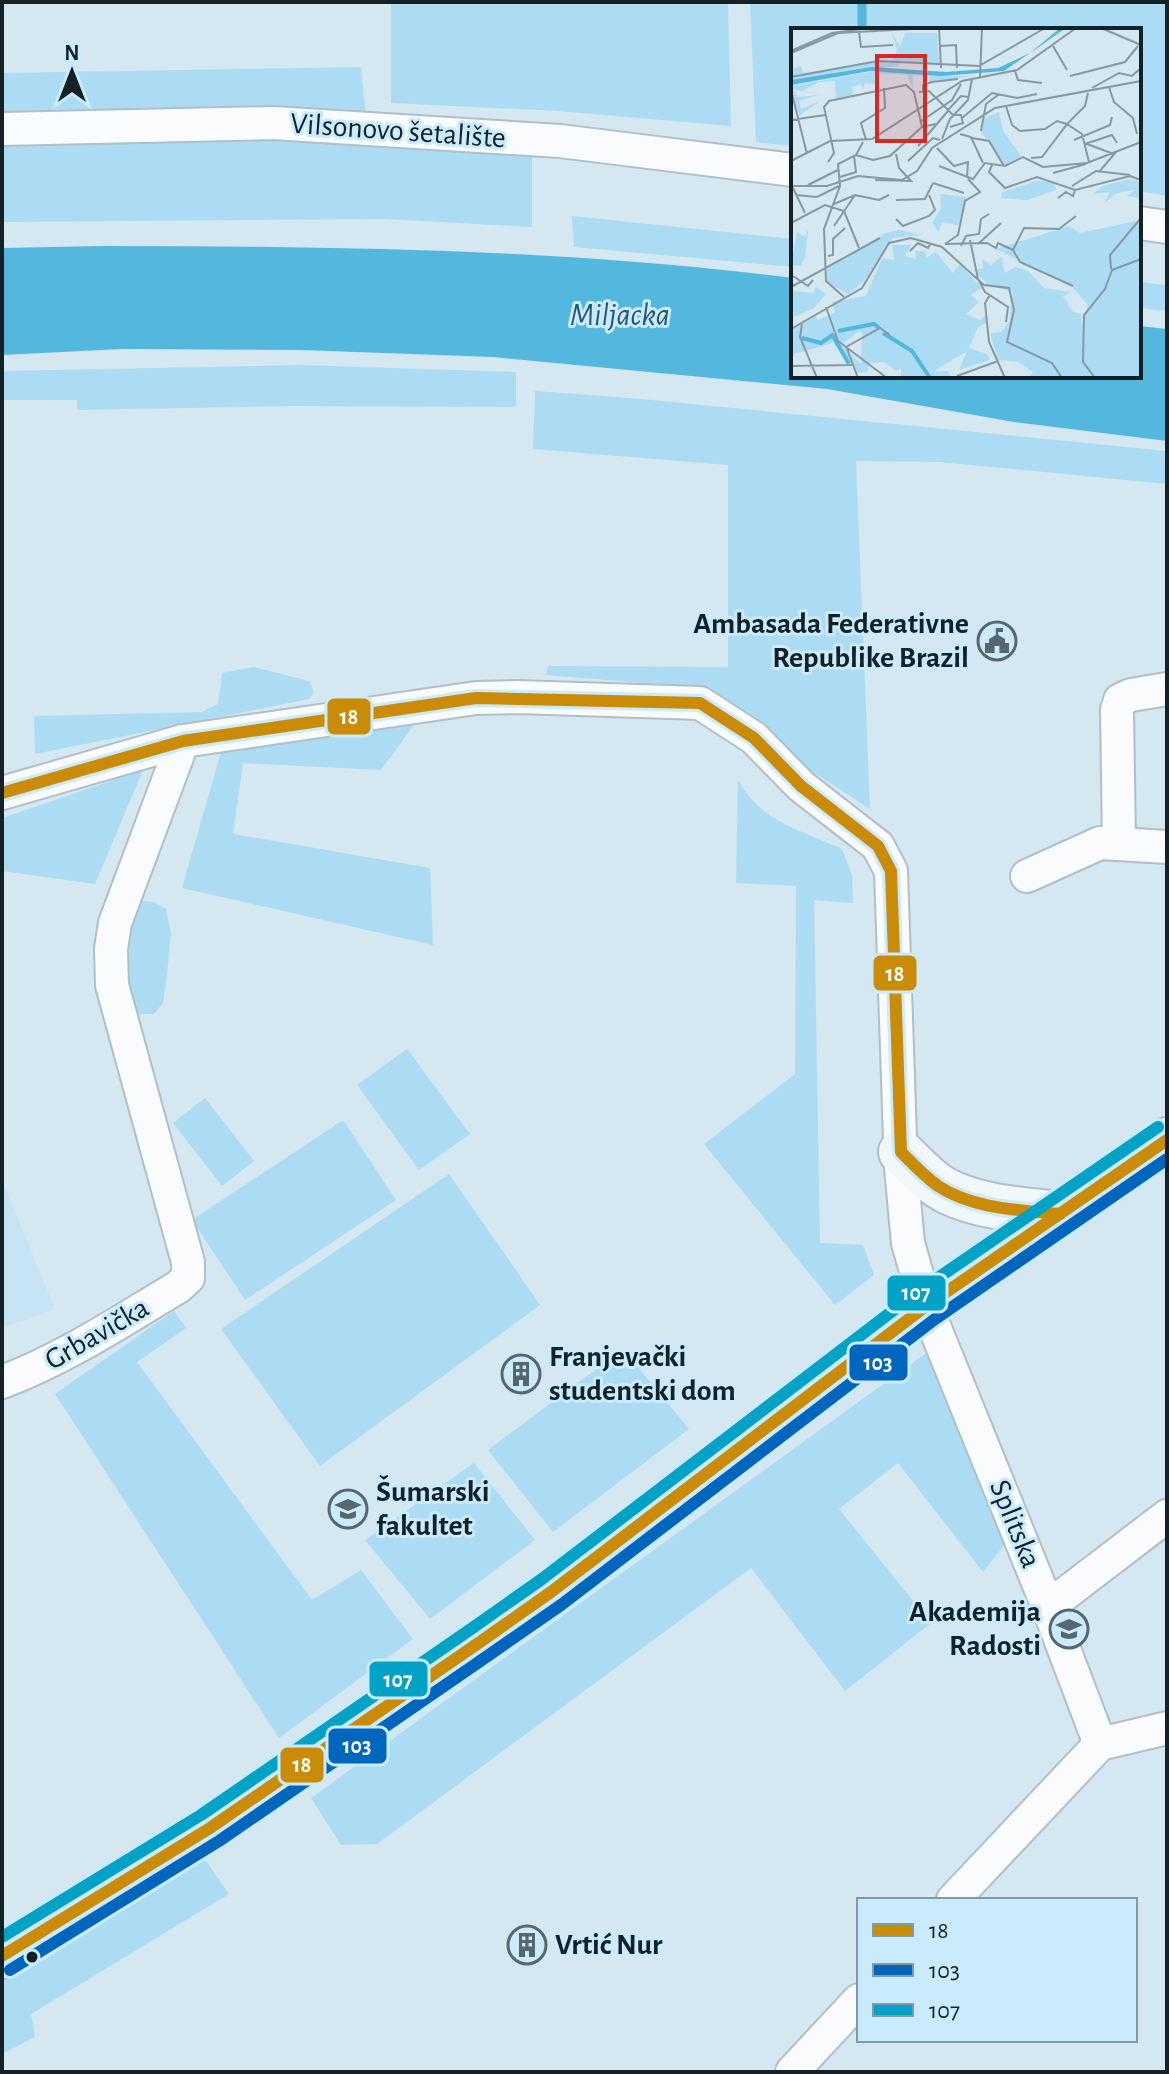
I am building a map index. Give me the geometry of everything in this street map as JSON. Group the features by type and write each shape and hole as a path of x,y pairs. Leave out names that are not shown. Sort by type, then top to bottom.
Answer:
{"main road":[{"path":"2,1956 210,1828 480,1642 551,1592 926,1306 1167,1140"},
{"path":"901,1152 925,1176 948,1191 996,1207 1060,1214"}],"street":[{"name":"Vilsonovo šetalište","path":"2,129 273,123 560,141 791,170"},
{"path":"1141,223 1167,227"},
{"path":"1119,844 1117,710 1120,700 1167,689"},
{"path":"2,793 183,741 476,698 700,703 754,738 801,786 878,846 891,871 901,1152 908,1243 926,1306"},
{"name":"Grbavička","path":"2,1382 30,1372 80,1345 188,1278 188,1262 112,985 111,949 115,923 183,741"},
{"path":"1027,876 1100,843 1167,847"},
{"name":"Splitska","path":"926,1306 1100,1744"},
{"path":"1048,1607 1167,1516"},
{"path":"955,1898 1100,1744 1167,1728"},
{"path":"792,2072 857,2002"}],"shaded area":[{"path":"391,2 728,2 731,126 558,111 391,103"},
{"path":"750,2 1167,2 1167,196 1141,191 1141,28 791,28 791,146 756,142"},
{"path":"361,67 366,117 532,133 532,227 384,219 2,222 2,73"},
{"path":"572,216 791,239 791,267 574,247"},
{"path":"1141,282 1167,285 1167,311 1141,308"},
{"path":"300,365 516,372 516,407 292,406 77,410 77,400 2,400 2,371"},
{"path":"535,391 1167,451 1167,484 940,462 856,461 870,809 807,768 758,723 691,687 546,675 548,666 728,667 728,465 533,449"},
{"path":"254,667 309,681 314,692 309,699 35,754 34,716 202,712 218,704 222,673"},
{"path":"419,718 381,770 243,763 233,834 430,868 433,945 182,888 221,752"},
{"path":"143,770 95,884 2,871 2,818"},
{"path":"738,780 747,794 770,815 842,849 852,875 853,903 814,900 820,1243 863,1245 874,1275 835,1305 704,1144 795,1074 796,886 736,883"},
{"path":"135,901 154,902 166,909 171,934 163,1003 154,1014 135,1014 120,971"},
{"path":"407,1049 470,1134 419,1170 357,1085"},
{"path":"205,1098 254,1161 222,1186 173,1123"},
{"path":"343,1120 396,1200 245,1300 192,1220"},
{"path":"449,1174 540,1305 320,1466 221,1329"},
{"path":"2,1180 55,1309 2,1328"},
{"path":"174,1311 186,1328 137,1362 312,1600 361,1570 413,1639 279,1738 55,1394"},
{"path":"623,1349 689,1429 553,1532 488,1450"},
{"path":"929,1351 1005,1544 983,1572 898,1463 839,1509 931,1623 845,1691 751,1568 377,1844 341,1845 311,1798"},
{"path":"474,1463 535,1540 430,1619 365,1540"},
{"path":"204,1858 229,1894 31,2014 35,2037 2,2054 2,1978"}],"water":[{"name":"Miljacka","path":"276,247 449,251 621,261 791,278 791,378 1141,378 1141,326 1167,329 1167,441 1014,422 827,389 493,357 301,350 122,349 2,355 2,248"}],"waterway":[{"path":"862,2 862,28"}],"transit line":[{"name":"18","path":"2,793 183,741 476,698 700,703 754,738 801,786 878,846 891,871 901,1152 938,1186 966,1200 1060,1214"},
{"name":"107","path":"2,1937 201,1815 471,1629 542,1579 916,1293 1158,1127"},
{"name":"18","path":"2,1956 210,1828 480,1642 551,1592 926,1306 1167,1140"},
{"name":"103","path":"10,1970 219,1841 561,1605 935,1319 1167,1159"}],"place":[{"name":"Ambasada Federativne Republike Brazil","path":"997,641"},
{"name":"Franjevački studentski dom","path":"521,1374"},
{"name":"Šumarski fakultet","path":"348,1509"},
{"name":"Akademija Radosti","path":"1069,1629"},
{"name":"Vrtić Nur","path":"527,1945"}]}
